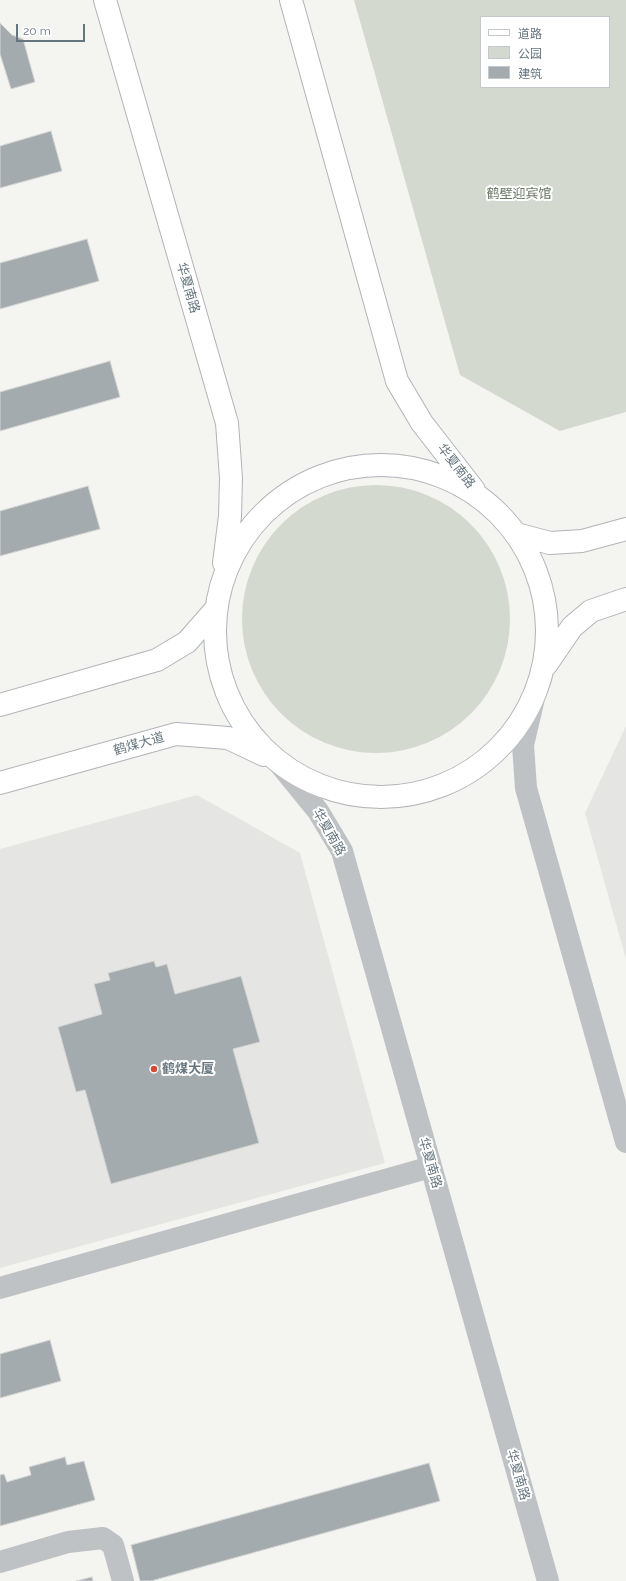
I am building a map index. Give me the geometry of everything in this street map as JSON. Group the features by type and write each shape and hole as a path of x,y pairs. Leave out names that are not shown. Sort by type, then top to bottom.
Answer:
{"main road":[{"name":"华夏南路","path":"106,0 227,423 231,478 230,516 222,582"},
{"name":"华夏南路","path":"291,0 397,381 422,423 483,500"},
{"name":"鹤煤大道","path":"0,783 176,734 228,738 277,762 297,775 319,786 344,793 369,797 394,797 419,793 443,785 466,774 487,760 505,742 522,719 535,694 544,668 548,640 547,611 541,584 531,558 516,534 498,512 483,500 451,481 425,471 397,466 369,466 341,470 314,480 289,493 267,511 244,538 233,556 222,582 216,610 214,638 218,666 226,693 247,730 277,762"},
{"path":"516,534 550,543 582,541 626,529"},
{"name":"鹤煤大道","path":"544,668 572,627 591,611 626,599"},
{"path":"0,705 157,660 187,642 216,610"}],"street":[{"path":"535,694 523,745 526,788 626,1142"},
{"name":"华夏南路","path":"277,762 318,811 342,851 548,1581"},
{"path":"0,1288 431,1167"},
{"path":"0,1562 68,1542 103,1538 113,1545 123,1581"}],"shaded area":[{"path":"626,726 626,959 585,813"},
{"path":"197,795 300,853 385,1163 0,1268 0,849"}],"green space":[{"name":"鹤壁迎宾馆","path":"354,0 626,0 626,412 560,431 460,375"},
{"path":"363,485 389,485 415,490 439,500 451,507 471,524 488,544 495,556 505,580 510,606 510,632 505,658 495,682 488,694 471,714 451,731 439,738 415,748 389,753 363,753 337,748 313,738 291,723 272,704 257,682 247,658 242,632 242,606 247,580 257,556 272,534 291,515 313,500 337,490"}],"building":[{"path":"0,23 12,35 23,39 35,82 11,89 0,54"},
{"path":"51,131 62,171 0,188 0,146"},
{"path":"87,239 99,281 0,309 0,263"},
{"path":"110,361 120,397 0,431 0,392"},
{"path":"88,486 100,529 0,556 0,511"},
{"name":"鹤煤大厦","path":"154,961 156,967 167,964 175,994 241,976 260,1042 233,1049 259,1143 111,1184 85,1090 76,1092 58,1027 102,1014 94,984 110,980 108,973"},
{"path":"50,1340 61,1381 0,1398 0,1354"},
{"path":"65,1457 67,1465 84,1461 95,1500 0,1526 0,1475 4,1474 7,1482 31,1475 29,1467"},
{"path":"429,1463 440,1501 151,1581 140,1581 131,1545"},
{"path":"92,1577 93,1581 76,1581"}],"place":[{"name":"鹤煤大厦","path":"154,1069"}]}
